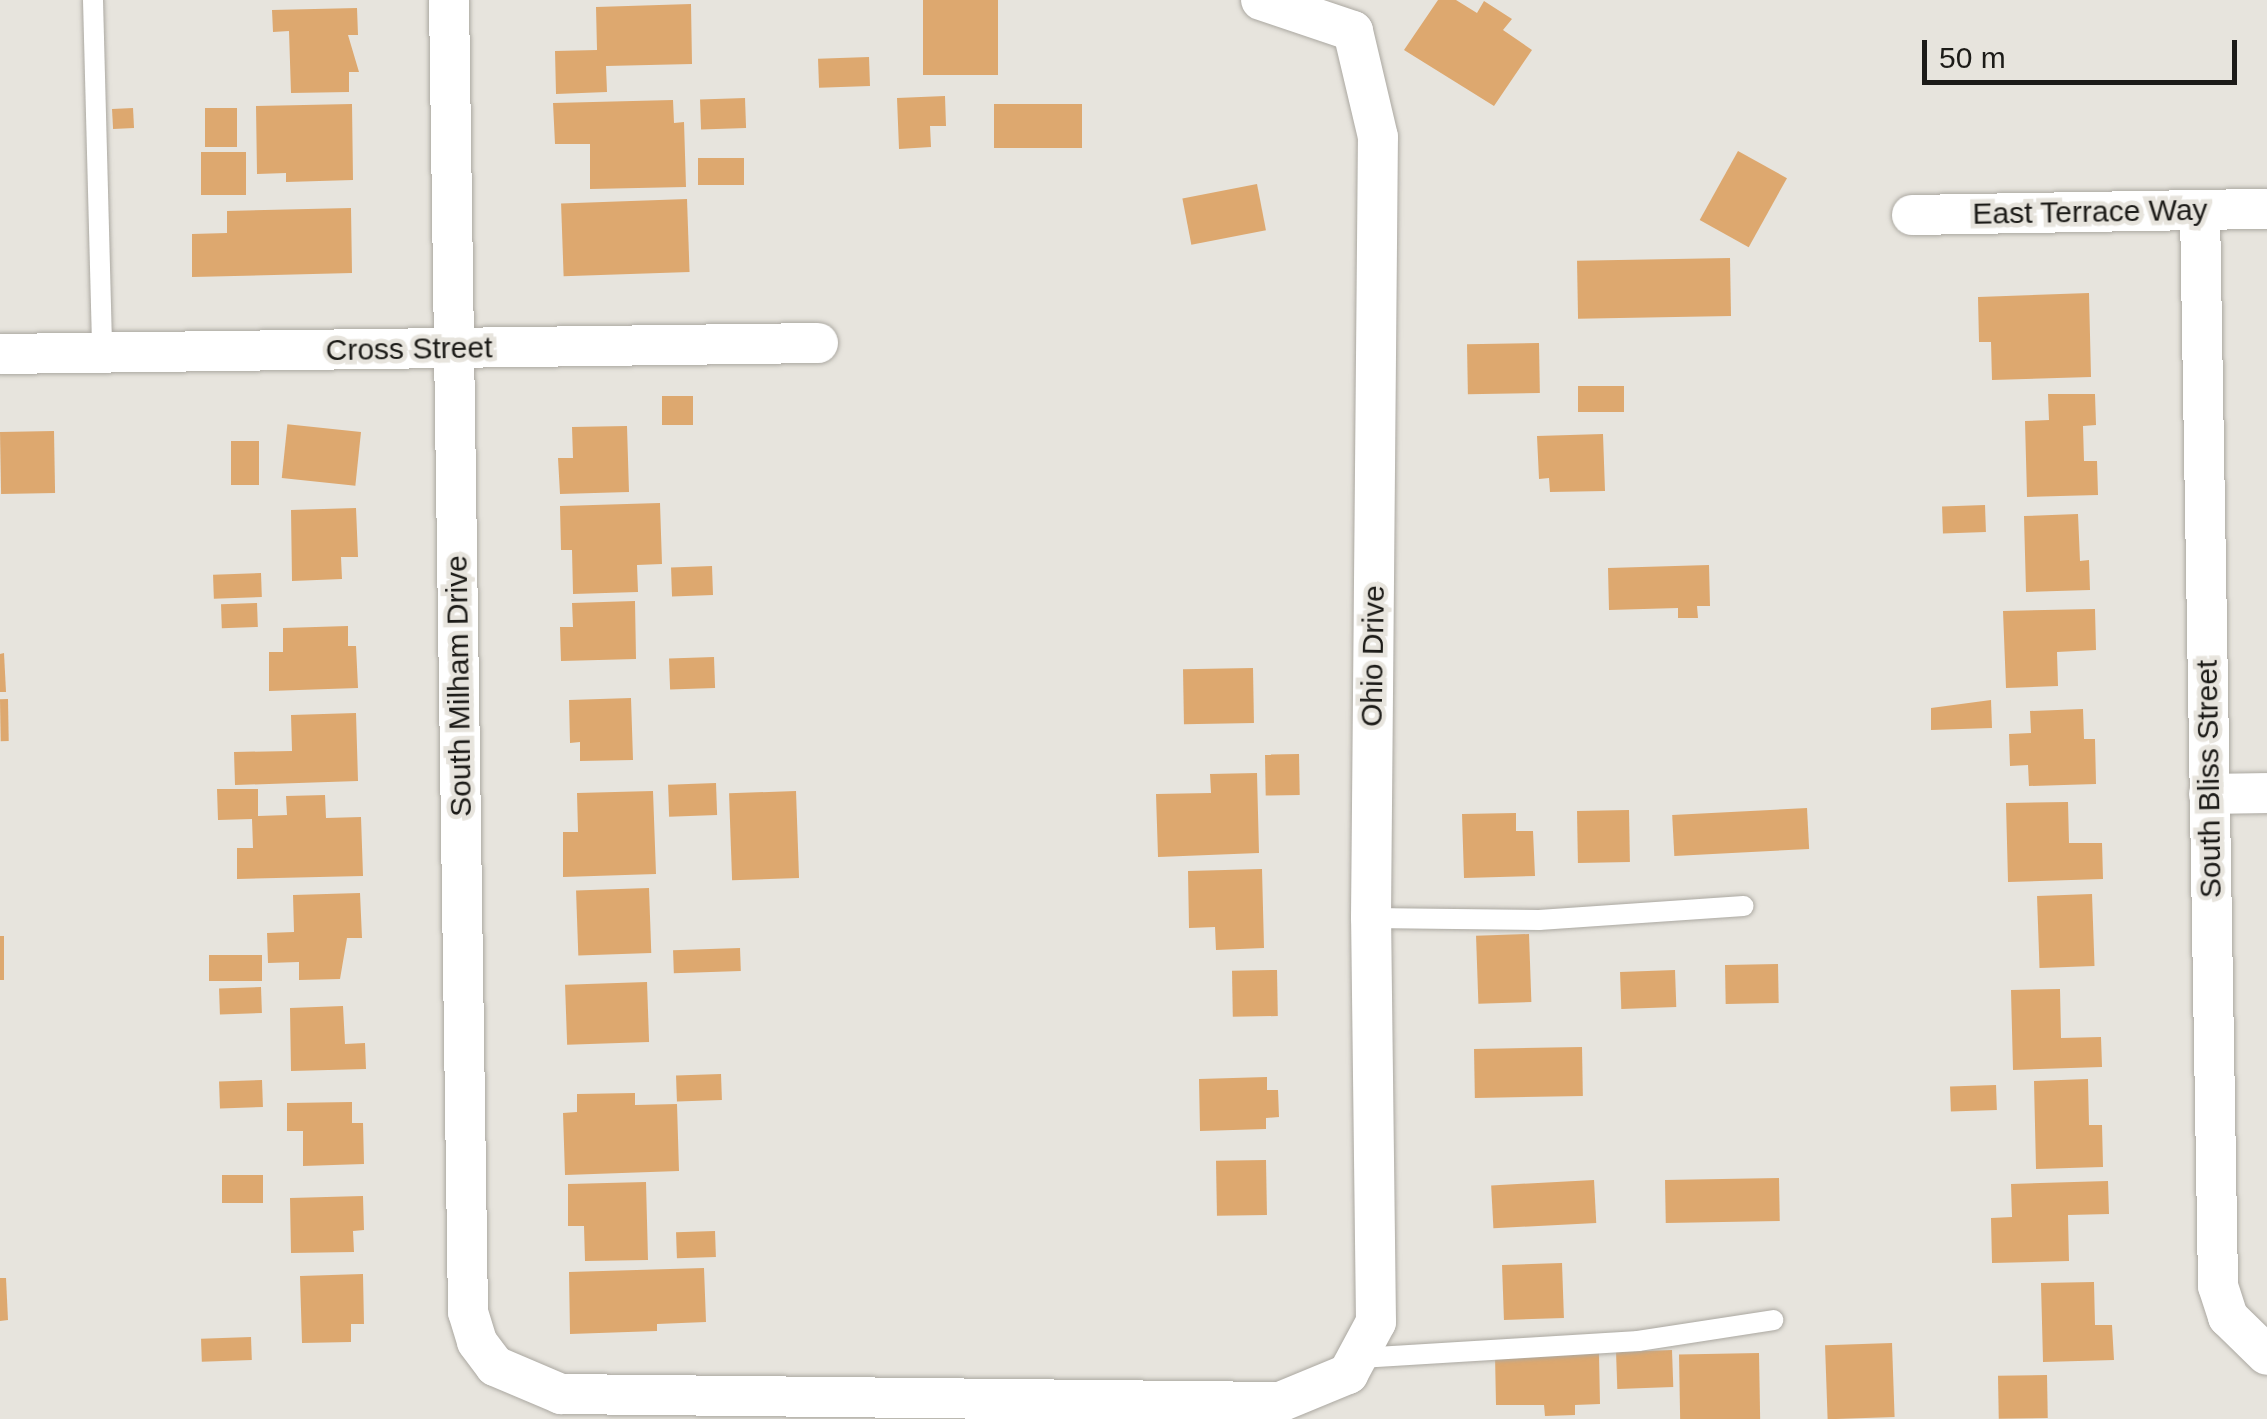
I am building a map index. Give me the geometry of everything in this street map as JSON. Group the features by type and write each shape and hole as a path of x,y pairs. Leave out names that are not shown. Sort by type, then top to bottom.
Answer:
{"street":[{"name":"South Milham Drive","path":"450,0 468,1312 495,1366 561,1394 1280,1402 1354,1366"},
{"name":"Ohio Drive","path":"1260,0 1353,31 1378,138 1371,918 1376,1322 1354,1366"},
{"name":"East Terrace Way","path":"1912,215 2267,208"},
{"name":"South Bliss Street","path":"2200,210 2218,1286 2256,1348"},
{"name":"Cross Street","path":"0,354 818,343"},
{"path":"2209,794 2267,792"}],"lane":[{"path":"93,0 102,353"},
{"path":"1371,918 1539,920 1744,906"},
{"path":"1354,1366 1638,1342 1774,1320"}],"building":[{"path":"923,0 998,0 998,75 923,75"},
{"path":"1438,0 1456,0 1477,13 1484,1 1512,19 1503,30 1532,50 1494,106 1404,50"},
{"path":"691,4 692,64 606,66 607,92 556,94 555,51 597,50 596,7"},
{"path":"357,8 358,35 348,35 359,72 349,72 349,92 291,93 289,31 273,32 272,10"},
{"path":"869,57 870,86 819,88 818,59"},
{"path":"945,96 946,126 930,126 931,147 899,149 897,98"},
{"path":"745,98 746,128 701,130 700,100"},
{"path":"673,100 674,123 684,122 686,187 590,189 590,144 555,144 553,103"},
{"path":"352,104 353,180 286,182 286,173 257,174 256,106"},
{"path":"994,104 1082,104 1082,148 994,148"},
{"path":"133,108 134,128 113,129 112,109"},
{"path":"205,108 237,108 237,147 205,147"},
{"path":"1738,151 1787,178 1749,247 1700,220"},
{"path":"201,152 246,152 246,195 201,195"},
{"path":"698,158 744,158 744,185 698,185"},
{"path":"1257,184 1266,230 1191,245 1182,199"},
{"path":"687,199 690,272 564,276 561,203"},
{"path":"351,208 352,273 192,277 192,234 227,233 227,211"},
{"path":"1730,258 1731,316 1578,319 1577,261"},
{"path":"2089,293 2091,377 1992,380 1991,342 1979,342 1978,297"},
{"path":"1539,343 1540,393 1468,394 1467,344"},
{"path":"1578,386 1624,386 1624,412 1578,412"},
{"path":"2048,394 2095,394 2096,425 2083,426 2084,461 2097,461 2098,495 2027,497 2025,421 2049,420"},
{"path":"662,396 693,396 693,425 662,425"},
{"path":"287,424 361,432 355,486 282,478"},
{"path":"627,426 629,492 560,494 558,458 573,458 572,427"},
{"path":"54,431 55,493 1,494 0,432"},
{"path":"1603,434 1605,491 1550,492 1549,478 1539,479 1537,436"},
{"path":"231,441 259,441 259,485 231,485"},
{"path":"660,503 662,564 637,565 638,592 573,594 572,550 561,550 560,506"},
{"path":"1985,505 1986,532 1943,533 1942,507"},
{"path":"356,508 358,557 341,557 342,579 292,581 291,510"},
{"path":"2078,514 2080,561 2089,560 2090,590 2026,592 2024,516"},
{"path":"1709,565 1710,606 1697,606 1698,618 1678,618 1678,608 1609,610 1608,568"},
{"path":"712,566 713,595 672,596 671,567"},
{"path":"261,573 262,597 214,599 213,575"},
{"path":"635,601 636,659 561,661 560,627 573,627 572,603"},
{"path":"257,603 258,627 222,628 221,604"},
{"path":"2095,609 2096,650 2057,652 2058,686 2006,688 2003,611"},
{"path":"348,626 348,646 356,646 358,688 269,691 269,652 283,652 283,628"},
{"path":"4,653 6,692 0,692 0,654"},
{"path":"714,657 715,688 670,690 669,659"},
{"path":"1253,668 1254,723 1184,724 1183,669"},
{"path":"631,698 633,760 580,761 580,742 570,743 569,700"},
{"path":"0,699 8,699 9,741 1,741"},
{"path":"1991,700 1992,728 1931,730 1931,708"},
{"path":"2083,709 2084,739 2095,739 2096,784 2029,786 2028,765 2010,766 2009,734 2031,733 2030,711"},
{"path":"356,713 358,781 235,785 234,752 292,751 291,715"},
{"path":"1299,754 1300,795 1266,796 1265,755"},
{"path":"1257,773 1259,853 1158,857 1156,794 1211,793 1210,774"},
{"path":"716,783 717,815 669,817 668,785"},
{"path":"217,789 258,789 258,816 287,815 286,796 325,795 326,818 361,817 363,876 237,879 237,848 253,848 252,819 218,820"},
{"path":"653,791 656,874 563,877 563,832 578,832 577,793"},
{"path":"796,791 799,878 732,880 729,793"},
{"path":"2068,802 2069,843 2102,843 2103,879 2008,882 2006,803"},
{"path":"1807,808 1809,849 1674,856 1672,815"},
{"path":"1629,810 1630,862 1578,863 1577,811"},
{"path":"1516,813 1516,831 1533,831 1535,876 1464,878 1462,814"},
{"path":"1262,869 1264,948 1216,950 1215,927 1189,928 1188,871"},
{"path":"649,888 651,953 578,956 576,891"},
{"path":"360,893 362,938 347,938 340,979 299,980 299,962 268,963 267,933 294,932 293,895"},
{"path":"2092,894 2095,966 2040,968 2037,896"},
{"path":"1529,934 1531,1002 1478,1004 1476,936"},
{"path":"0,936 4,936 4,980 0,980"},
{"path":"740,948 741,971 674,973 673,950"},
{"path":"209,955 262,955 262,981 209,981"},
{"path":"1778,964 1779,1003 1726,1004 1725,965"},
{"path":"1277,970 1278,1016 1233,1017 1232,971"},
{"path":"1675,970 1676,1007 1621,1009 1620,972"},
{"path":"647,982 649,1042 567,1045 565,985"},
{"path":"261,987 262,1013 220,1014 219,988"},
{"path":"2060,989 2061,1038 2101,1037 2102,1067 2013,1070 2011,990"},
{"path":"343,1006 345,1044 365,1043 366,1069 291,1071 290,1008"},
{"path":"1582,1047 1583,1096 1475,1098 1474,1049"},
{"path":"721,1074 722,1100 677,1102 676,1076"},
{"path":"1267,1077 1267,1090 1278,1090 1279,1117 1266,1118 1266,1129 1200,1131 1199,1079"},
{"path":"2088,1079 2089,1125 2102,1125 2103,1167 2036,1169 2034,1081"},
{"path":"262,1080 263,1107 220,1108 219,1082"},
{"path":"1996,1085 1997,1110 1951,1112 1950,1087"},
{"path":"635,1093 635,1105 677,1104 679,1171 565,1175 563,1113 577,1112 577,1094"},
{"path":"352,1102 352,1123 363,1123 364,1164 303,1166 303,1131 287,1131 287,1103"},
{"path":"1266,1160 1267,1215 1217,1216 1216,1161"},
{"path":"222,1175 263,1175 263,1203 222,1203"},
{"path":"1779,1178 1780,1221 1666,1223 1665,1180"},
{"path":"1594,1180 1596,1223 1493,1228 1491,1185"},
{"path":"2108,1181 2109,1214 2068,1215 2069,1261 1992,1263 1991,1218 2012,1217 2011,1184"},
{"path":"646,1182 648,1260 585,1261 584,1226 568,1226 568,1184"},
{"path":"363,1196 364,1230 353,1231 354,1252 291,1253 290,1198"},
{"path":"715,1231 716,1257 677,1258 676,1232"},
{"path":"1562,1263 1564,1318 1504,1320 1502,1265"},
{"path":"704,1268 706,1322 657,1324 657,1331 570,1334 569,1272"},
{"path":"363,1274 364,1324 351,1324 351,1342 302,1343 300,1276"},
{"path":"0,1278 6,1278 8,1320 0,1321"},
{"path":"2094,1282 2095,1325 2112,1325 2114,1360 2043,1362 2041,1283"},
{"path":"251,1337 252,1360 202,1362 201,1339"},
{"path":"1892,1343 1895,1417 1828,1419 1825,1345"},
{"path":"1672,1350 1673,1387 1617,1389 1616,1352"},
{"path":"1599,1353 1600,1404 1575,1405 1575,1415 1545,1416 1544,1405 1496,1405 1495,1355"},
{"path":"1759,1353 1760,1419 1680,1419 1679,1354"},
{"path":"2047,1375 2048,1418 1999,1419 1998,1376"}]}
